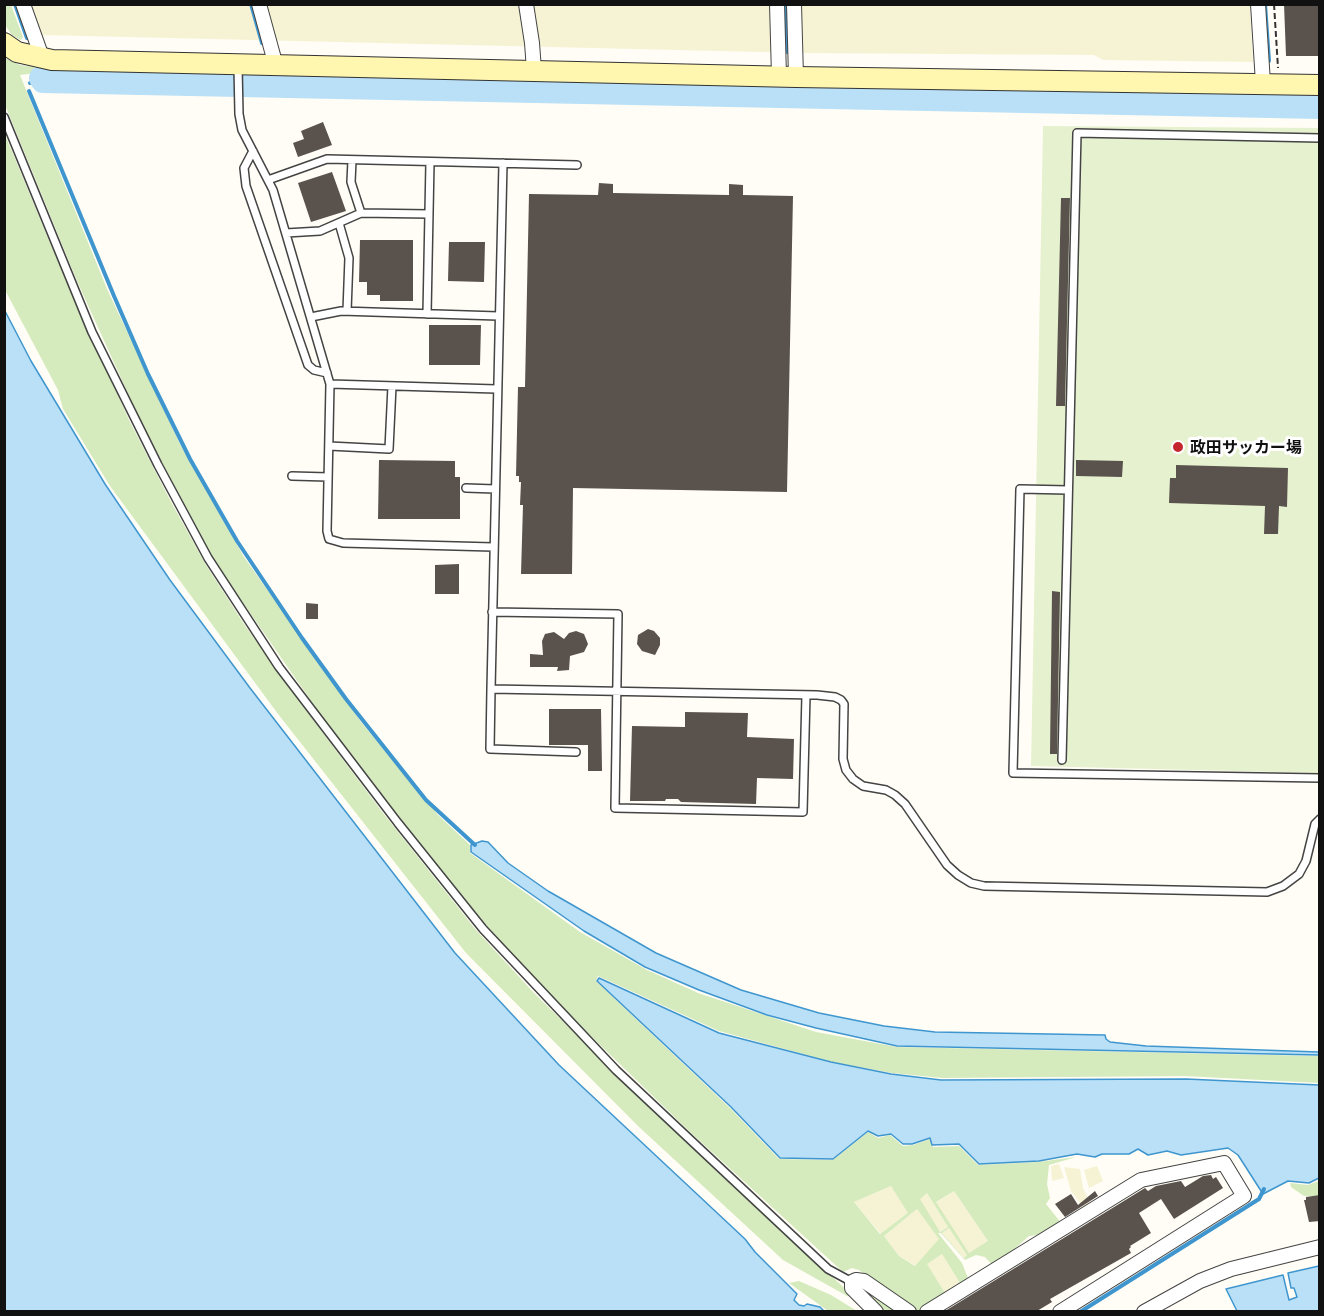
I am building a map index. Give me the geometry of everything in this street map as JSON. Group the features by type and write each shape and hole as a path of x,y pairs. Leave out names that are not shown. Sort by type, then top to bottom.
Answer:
{"street":[{"path":"23,4 43,60"},
{"path":"259,4 276,66"},
{"path":"526,4 534,70"},
{"path":"777,4 788,77"},
{"path":"788,77 794,4"},
{"path":"1258,4 1271,84"},
{"path":"4,43 17,52 43,60 238,72 276,66 1320,85"},
{"path":"927,1311 1142,1180 1224,1163 1244,1196 1060,1311"},
{"path":"1144,1311 1200,1281 1231,1269 1320,1247"},
{"path":"876,1311 852,1287 852,1282 864,1281 909,1311"}],"lane":[{"path":"238,72 242,130 273,190 330,384 327,531 329,538 336,542 494,547"},
{"path":"4,117 92,332 158,465 208,558 279,667 398,823 483,929 632,1085 828,1269 852,1282"},
{"path":"1062,760 1077,134 1320,138"},
{"path":"253,151 244,168 246,186 308,365 314,370 327,373"},
{"path":"268,180 327,159 577,165"},
{"path":"352,160 351,182 361,213"},
{"path":"427,314 430,162"},
{"path":"503,163 496,389 490,749 576,752"},
{"path":"285,232 320,231 361,213 429,214"},
{"path":"339,223 349,258 347,311"},
{"path":"310,317 347,311 498,316"},
{"path":"330,384 496,389"},
{"path":"329,446 389,449 392,386"},
{"path":"292,476 328,477"},
{"path":"466,488 495,489"},
{"path":"1068,490 1020,489 1013,773 1320,778"},
{"path":"492,612 618,614 615,808 803,812 806,695"},
{"path":"491,689 806,695 828,696 841,700 845,711 843,759 846,770 863,786 886,790 905,804 947,865 971,883 999,886 1267,892 1283,886 1299,874 1306,861 1315,824 1320,819"}],"path":[{"path":"1271,84 1274,4"}],"shaded area":[{"path":"1250,4 1253,62 1103,60 1094,55 804,53 42,35 36,31 27,5"},
{"path":"1059,1164 1064,1178 1052,1181 1051,1166"},
{"path":"1097,1166 1103,1181 1089,1188 1084,1170"},
{"path":"1064,1167 1080,1169 1083,1188 1091,1205 1085,1209 1071,1191"},
{"path":"891,1186 909,1213 881,1234 854,1202"},
{"path":"954,1191 989,1242 969,1253 935,1203"},
{"path":"927,1193 948,1227 939,1232 919,1198"},
{"path":"917,1209 940,1239 916,1266 899,1256 884,1236"},
{"path":"949,1228 968,1255 964,1258 942,1233"},
{"path":"942,1254 960,1283 945,1293 926,1264"}],"green space":[{"path":"5,4 11,5 23,37 21,40 12,35 5,25"},
{"path":"4,57 20,65 34,67 36,73 20,75 107,289 180,444 244,557 361,722 438,815 470,845 470,853 580,932 647,970 698,993 816,1032 897,1047 1319,1056 1319,1083 1185,1076 942,1078 892,1073 832,1062 719,1031 598,976 596,981 731,1109 779,1159 833,1160 868,1132 878,1138 890,1135 903,1146 930,1139 933,1147 959,1146 978,1165 1038,1162 1076,1157 1049,1165 1047,1184 1050,1198 1046,1204 1062,1224 1043,1236 1029,1236 994,1267 985,1257 976,1255 965,1260 941,1233 938,1233 962,1263 968,1278 966,1283 922,1310 913,1310 859,1270 852,1268 843,1272 690,1132 565,1011 442,873 316,708 214,561 140,420 77,281 5,105","holes":["891,1186 908,1213 880,1234 854,1202","954,1191 988,1241 969,1253 936,1202","927,1193 948,1227 940,1232 920,1199","917,1209 939,1239 915,1266 899,1256 884,1236","949,1228 967,1255 964,1258 942,1233","942,1254 960,1283 945,1293 927,1264"]},
{"name":"政田サッカー場","path":"1043,126 1319,128 1319,773 1031,766"},
{"path":"4,132 50,243 129,420 171,502 206,565 244,624 299,701 383,813 476,930 534,993 678,1134 853,1296 847,1296 783,1260 638,1126 466,953 278,714 110,486 63,409 58,390 5,290"},
{"path":"1319,1181 1319,1196 1304,1196 1291,1187 1290,1183 1308,1185"},
{"path":"799,1281 831,1295 857,1311 828,1311 789,1283"},
{"path":"871,1288 901,1311 882,1311 866,1293"}],"water":[{"path":"5,311 31,361 105,484 170,580 250,688 455,953 559,1065 745,1239 797,1294 794,1300 799,1305 820,1307 824,1311 5,1311"},
{"path":"482,841 488,842 508,863 548,891 656,953 741,990 819,1013 884,1026 935,1032 1105,1035 1110,1042 1146,1046 1319,1052 1319,1055 897,1046 816,1028 767,1015 645,967 584,931 471,852 471,845"},
{"path":"599,978 719,1033 831,1062 891,1074 941,1080 1186,1079 1319,1085 1319,1178 1309,1183 1288,1181 1263,1194 1238,1155 1228,1148 1181,1155 1167,1151 1148,1155 1138,1149 1129,1154 1102,1154 1095,1157 1077,1154 1039,1161 979,1164 959,1144 932,1145 930,1138 912,1144 903,1144 891,1134 878,1136 868,1131 833,1159 780,1158 731,1107 597,981"},
{"path":"1319,1266 1319,1311 1237,1311 1226,1289 1283,1275 1289,1300 1297,1297 1294,1288 1291,1288 1288,1273"}],"building":[{"path":"1284,4 1320,4 1319,56 1286,56"},
{"path":"323,122 332,145 298,157 293,143 304,139 301,131"},
{"path":"332,172 346,211 311,222 298,183"},
{"path":"599,183 613,184 613,193 729,195 729,184 743,185 743,195 793,196 787,492 573,488 572,574 521,574 523,505 520,505 521,482 519,482 519,476 516,476 518,387 525,387 529,194 598,195"},
{"path":"1061,198 1070,198 1065,406 1056,406"},
{"path":"360,240 413,240 413,301 380,301 380,295 367,295 367,282 359,282"},
{"path":"449,242 485,242 484,282 448,281"},
{"path":"429,325 481,325 480,365 429,365"},
{"path":"379,460 455,461 455,477 460,477 460,519 378,519"},
{"path":"1076,460 1123,461 1122,477 1076,476"},
{"path":"1176,465 1288,468 1287,507 1279,506 1278,534 1264,534 1265,506 1169,503 1170,478 1176,478"},
{"path":"459,564 459,594 435,594 435,565"},
{"path":"1052,591 1060,592 1057,754 1050,754"},
{"path":"306,603 318,604 318,619 306,619"},
{"path":"648,629 654,631 660,638 660,645 655,655 642,651 637,644 638,635"},
{"path":"576,631 584,634 588,644 584,652 570,656 569,670 557,671 558,667 530,667 530,654 543,655 542,641 545,634 554,632 564,639 569,633"},
{"path":"549,709 601,709 602,771 588,771 588,745 549,745"},
{"path":"685,712 748,713 747,737 794,739 793,779 757,778 756,804 681,802 678,799 630,801 632,726 685,727"},
{"path":"1211,1175 1213,1179 1216,1177 1223,1188 1174,1219 1161,1199 1139,1213 1151,1233 1130,1246 1131,1253 1050,1299 1052,1302 1037,1311 945,1311 1145,1188 1148,1191 1156,1186 1181,1181 1185,1187 1203,1176"},
{"path":"1095,1191 1098,1196 1065,1217 1055,1204 1071,1194 1078,1205"},
{"path":"1320,1195 1320,1221 1309,1222 1304,1200 1306,1197"}],"waterway":[{"path":"15,4 27,38"},
{"path":"251,4 262,43"},
{"path":"786,4 787,52"},
{"path":"1265,4 1269,61"},
{"path":"30,83 41,78 40,76"},
{"path":"41,78 43,81 1320,107"},
{"path":"273,79 274,85"},
{"path":"788,89 788,96"},
{"path":"29,91 148,374 190,459 237,541 346,699 426,800 475,845"},
{"path":"1272,98 1273,106"},
{"path":"1080,1312 1259,1199 1264,1189"}],"place":[{"name":"政田サッカー場","path":"1178,447"}]}
